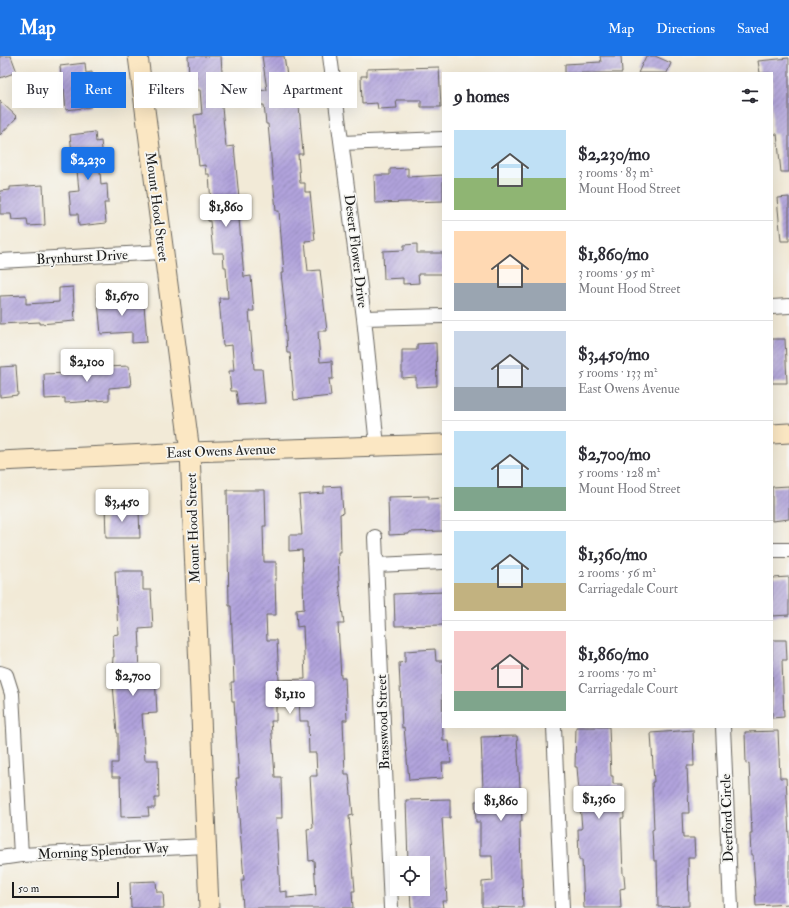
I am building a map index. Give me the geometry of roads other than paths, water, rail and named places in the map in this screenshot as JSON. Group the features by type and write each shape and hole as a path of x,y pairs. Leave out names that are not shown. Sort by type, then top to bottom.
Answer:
{"street":[{"name":"Mount Hood Street","path":"138,56 190,452 208,908"},
{"name":"Desert Flower Drive","path":"330,56 364,318 377,446"},
{"path":"342,143 442,139"},
{"name":"Brynhurst Drive","path":"0,261 163,252"},
{"path":"773,307 789,306"},
{"path":"364,318 442,316"},
{"path":"773,434 789,433"},
{"name":"East Owens Avenue","path":"0,461 190,452 442,444"},
{"name":"Brasswood Street","path":"375,537 391,908"},
{"path":"773,550 789,550"},
{"path":"376,565 442,562"},
{"path":"3,674 12,694 20,855"},
{"path":"554,728 562,908"},
{"name":"Deerford Circle","path":"724,728 731,908"},
{"name":"Morning Splendor Way","path":"0,858 20,855 206,846"}]}
